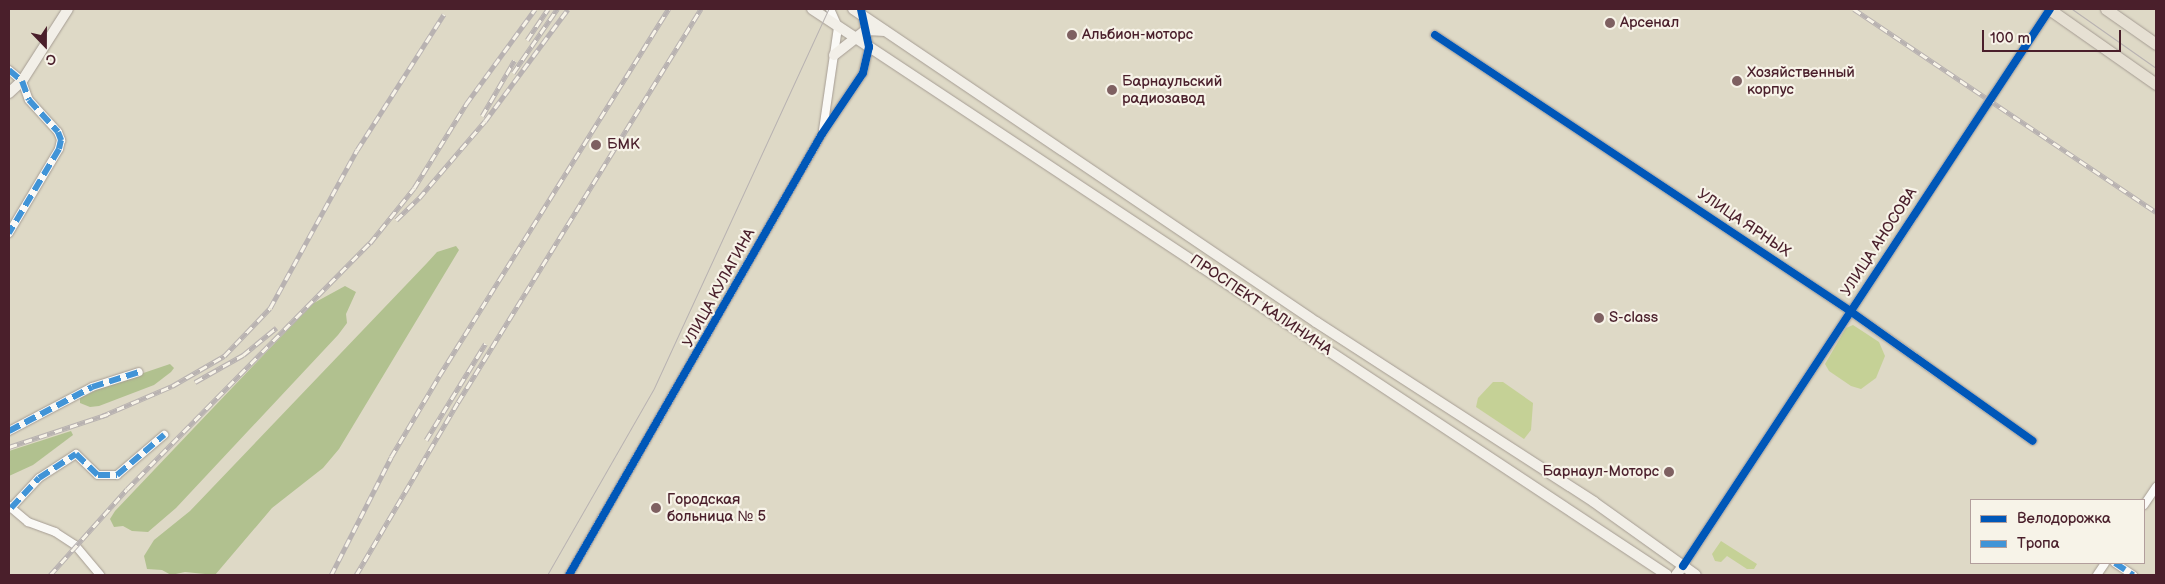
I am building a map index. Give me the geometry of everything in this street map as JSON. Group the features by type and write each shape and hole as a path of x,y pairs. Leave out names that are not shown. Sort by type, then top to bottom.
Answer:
{"main road":[{"path":"9,93 22,81 68,9"},
{"name":"ПРОСПЕКТ КАЛИНИНА","path":"812,9 853,38 1667,575"},
{"path":"2049,9 2156,84"},
{"path":"2106,9 2156,44"},
{"name":"ПРОСПЕКТ КАЛИНИНА","path":"859,11 1316,322 1594,502 1696,575"},
{"path":"834,55 853,38 866,30 886,31"},
{"path":"1676,575 1682,566"}],"street":[{"path":"830,9 838,27"},
{"name":"УЛИЦА АНОСОВА","path":"1682,566 2049,9"},
{"name":"УЛИЦА КУЛАГИНА","path":"569,575 822,134 863,73 869,47 866,30 859,11"},
{"name":"УЛИЦА КУЛАГИНА","path":"822,134 838,27"},
{"name":"УЛИЦА ЯРНЫХ","path":"1435,35 1850,311 2033,441"},
{"path":"9,70 22,81 29,100 58,132 61,140 59,149 9,233"},
{"path":"9,432 92,386 139,372"},
{"path":"100,575 75,545 56,532 28,522 10,507 39,478 76,454 98,475 117,475 164,435"},
{"path":"2145,504 2156,487"},
{"path":"2097,575 2104,564"},
{"path":"2116,564 2133,575"}],"green space":[{"path":"456,246 459,250 339,449 323,468 272,508 215,575 185,572 171,575 162,570 147,569 144,556 154,540 190,511 437,252"},
{"path":"345,286 356,292 346,314 347,323 338,335 176,508 148,532 132,531 123,526 114,527 110,519 115,511 312,304"},
{"path":"1853,325 1879,342 1885,356 1876,378 1861,389 1851,386 1829,371 1825,364 1846,328"},
{"path":"170,364 174,368 171,372 154,385 99,406 90,407 80,403 80,398 105,386"},
{"path":"1493,382 1503,382 1533,403 1531,430 1524,439 1476,407 1478,398"},
{"path":"71,431 73,435 33,465 9,476 9,451"},
{"path":"1721,541 1757,564 1754,569 1747,569 1727,556 1721,562 1715,561 1712,554"}],"tram line":[{"path":"547,575 654,388 828,9"},
{"path":"2072,9 2156,68"}],"railway":[{"path":"50,575 127,489 370,243 414,188 466,104 535,9"},
{"path":"527,40 548,9"},
{"path":"513,73 557,9"},
{"path":"396,220 419,198 485,121 568,9"},
{"path":"331,575 391,457 439,376 668,9"},
{"path":"356,575 458,402 701,9"},
{"path":"1854,9 2156,212"},
{"path":"102,416 172,386 224,356 270,308 357,150 444,14"},
{"path":"482,116 514,61"},
{"path":"195,382 243,355 276,328"},
{"path":"426,440 485,344"},
{"path":"9,447 108,414"}],"marked path":[{"path":"9,70 22,81 29,100 58,132 61,140 59,149 9,233"},
{"path":"9,431 92,387 139,372"},
{"path":"11,508 39,478 76,454 98,475 117,475 164,435"},
{"path":"2116,564 2133,575"}],"cycle path":[{"path":"569,575 822,134 863,73 869,47 861,9"},
{"path":"1683,566 2050,9"},
{"path":"1435,35 1850,311 2033,441"}],"place":[{"name":"Арсенал","path":"1610,23"},
{"name":"Альбион-моторс","path":"1072,35"},
{"name":"Хозяйственный корпус","path":"1737,81"},
{"name":"Барнаульский радиозавод","path":"1112,90"},
{"name":"БМК","path":"596,145"},
{"name":"S-class","path":"1599,318"},
{"name":"Барнаул-Моторс","path":"1669,472"},
{"name":"Городская больница № 5","path":"656,508"}]}
